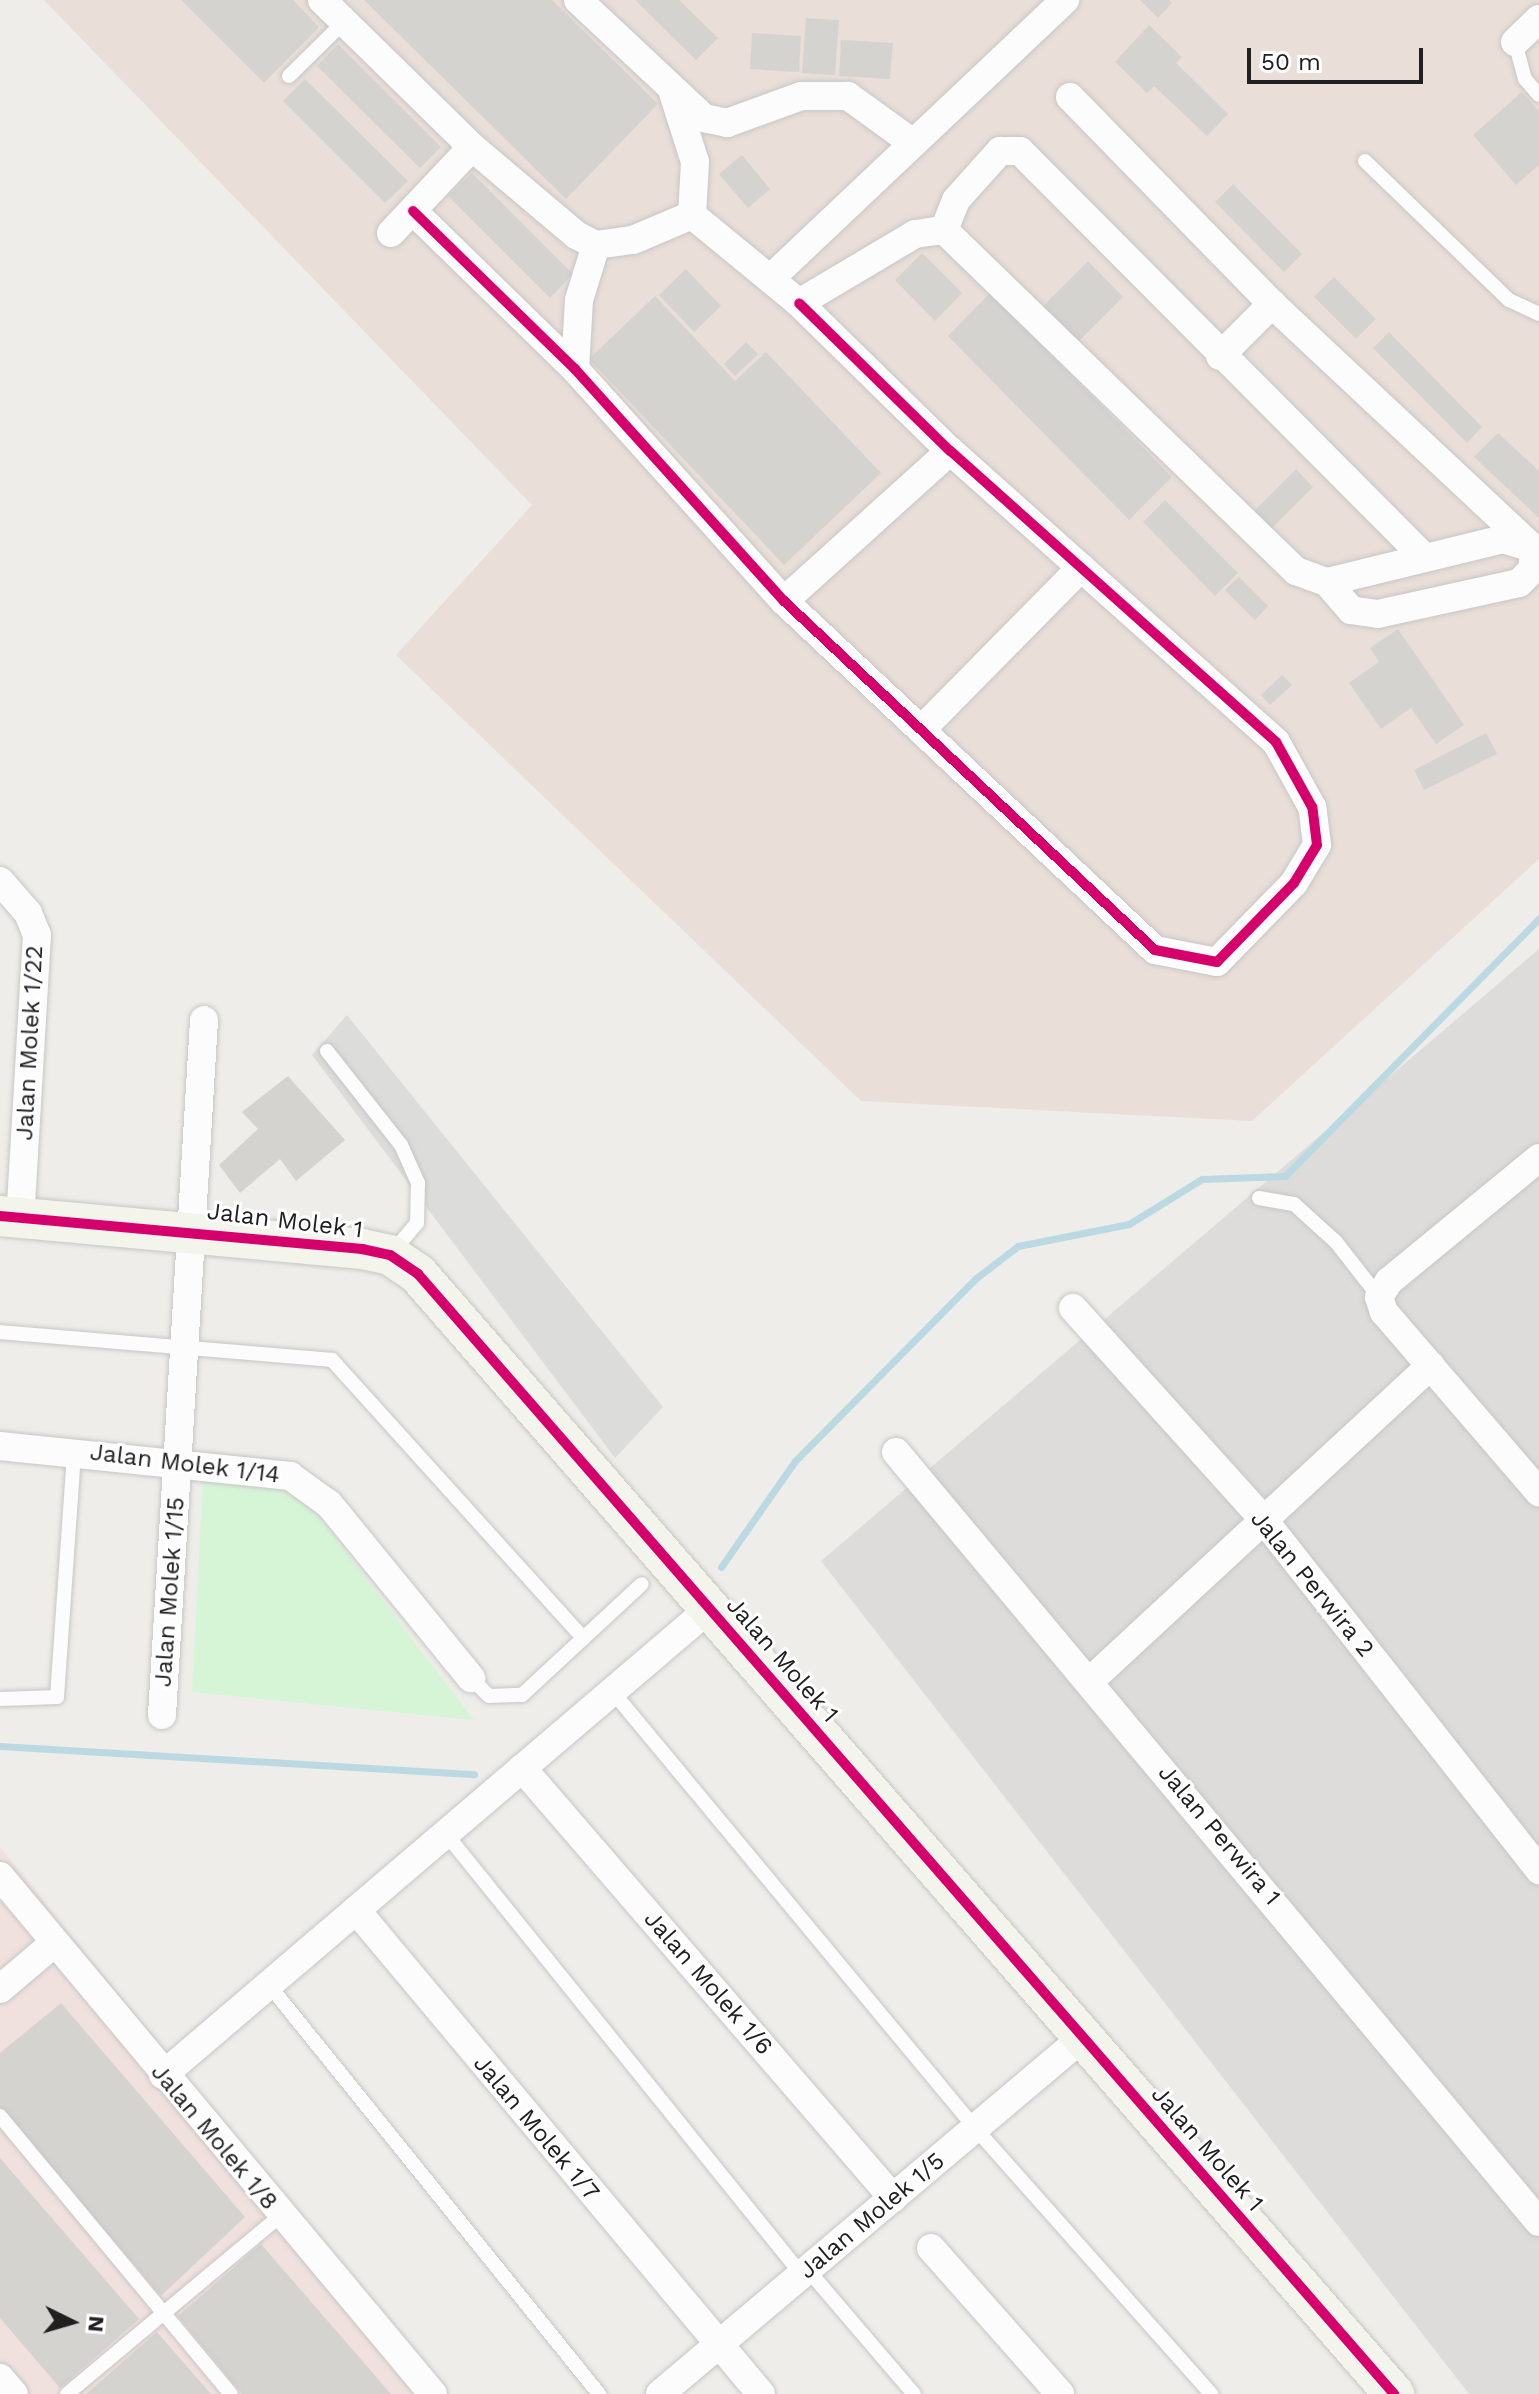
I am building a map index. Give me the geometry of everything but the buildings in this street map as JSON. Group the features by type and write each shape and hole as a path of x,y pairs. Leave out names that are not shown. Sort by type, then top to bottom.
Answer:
{"street":[{"path":"322,0 472,147 596,245 652,236 692,215"},
{"path":"578,0 673,93 704,118 727,123 801,96 848,96 913,143"},
{"path":"771,278 1065,0"},
{"path":"1515,42 1539,19"},
{"path":"673,93 695,162 692,215"},
{"path":"1070,97 1272,304 1536,549"},
{"path":"391,233 472,147"},
{"path":"944,230 956,200 1000,151 1015,149 1425,558"},
{"path":"413,211 575,369 784,601 1155,950 1217,962 1294,883 1317,845 1312,807 1276,742 950,451 799,303 692,215"},
{"path":"944,230 1296,571 1327,582 1351,610 1378,614 1519,583 1532,570 1536,549"},
{"path":"799,303 915,234 944,230"},
{"path":"575,369 579,300 596,245"},
{"path":"1220,356 1272,304"},
{"path":"784,601 950,451"},
{"path":"1327,582 1503,539 1536,549"},
{"path":"921,730 1081,568"},
{"name":"Jalan Molek 1/22","path":"0,881 28,913 37,935 10,1216"},
{"name":"Jalan Molek 1/15","path":"162,1715 195,1231 204,1020"},
{"path":"1538,1160 1389,1281 1379,1297 1384,1312 1539,1492"},
{"name":"Jalan Molek 1","path":"10,1216 195,1231 390,1255 418,1274 1394,2394"},
{"name":"Jalan Perwira 2","path":"1073,1308 1263,1519 1539,1870"},
{"path":"1091,1680 1431,1365"},
{"name":"Jalan Molek 1/14","path":"0,1446 179,1460 290,1476 307,1485 471,1678"},
{"name":"Jalan Perwira 1","path":"896,1452 1091,1680 1539,2222"},
{"path":"163,2075 710,1608"},
{"name":"Jalan Molek 1/6","path":"522,1768 893,2198"},
{"name":"Jalan Molek 1/8","path":"0,1876 53,1944 433,2394"},
{"name":"Jalan Molek 1/7","path":"356,1910 717,2346 761,2394"},
{"path":"0,1989 53,1944"},
{"name":"Jalan Molek 1/5","path":"660,2394 1083,2037"},
{"path":"931,2248 1060,2394"},
{"path":"0,2378 14,2394"}],"lane":[{"path":"289,76 344,22"},
{"path":"1515,42 1525,79 1539,95"},
{"path":"1365,161 1509,300 1539,314"},
{"path":"327,1051 401,1145 418,1183 417,1223 390,1255"},
{"path":"1259,1198 1294,1204 1336,1242 1379,1297"},
{"path":"0,1332 326,1357 341,1366 583,1638"},
{"path":"0,1699 57,1697 74,1451"},
{"path":"471,1678 489,1696 522,1695 642,1584"},
{"path":"612,1691 975,2128 1211,2394"},
{"path":"446,1834 805,2272 914,2394"},
{"path":"269,1985 599,2394"},
{"path":"0,2116 231,2394"},
{"path":"67,2394 281,2215"}],"shaded area":[{"path":"44,0 1539,0 1539,859 1252,1121 861,1101 396,655 532,505"},
{"path":"1539,949 1539,2394 1469,2394 821,1561"},
{"path":"347,1015 663,1407 615,1458 312,1055"},
{"path":"0,1847 443,2394 0,2394"}],"green space":[{"path":"203,1479 296,1487 474,1720 192,1692"}],"waterway":[{"path":"721,1567 795,1461 975,1279 1018,1246 1129,1224 1202,1179 1285,1176 1539,918"},
{"path":"0,1746 474,1774"}],"cycle path":[{"path":"413,211 575,369 784,601 1155,950 1217,962 1294,883 1317,845 1312,807 1276,742 950,451 799,303"},
{"path":"0,1216 362,1249 390,1255 418,1274 1394,2394"}]}
